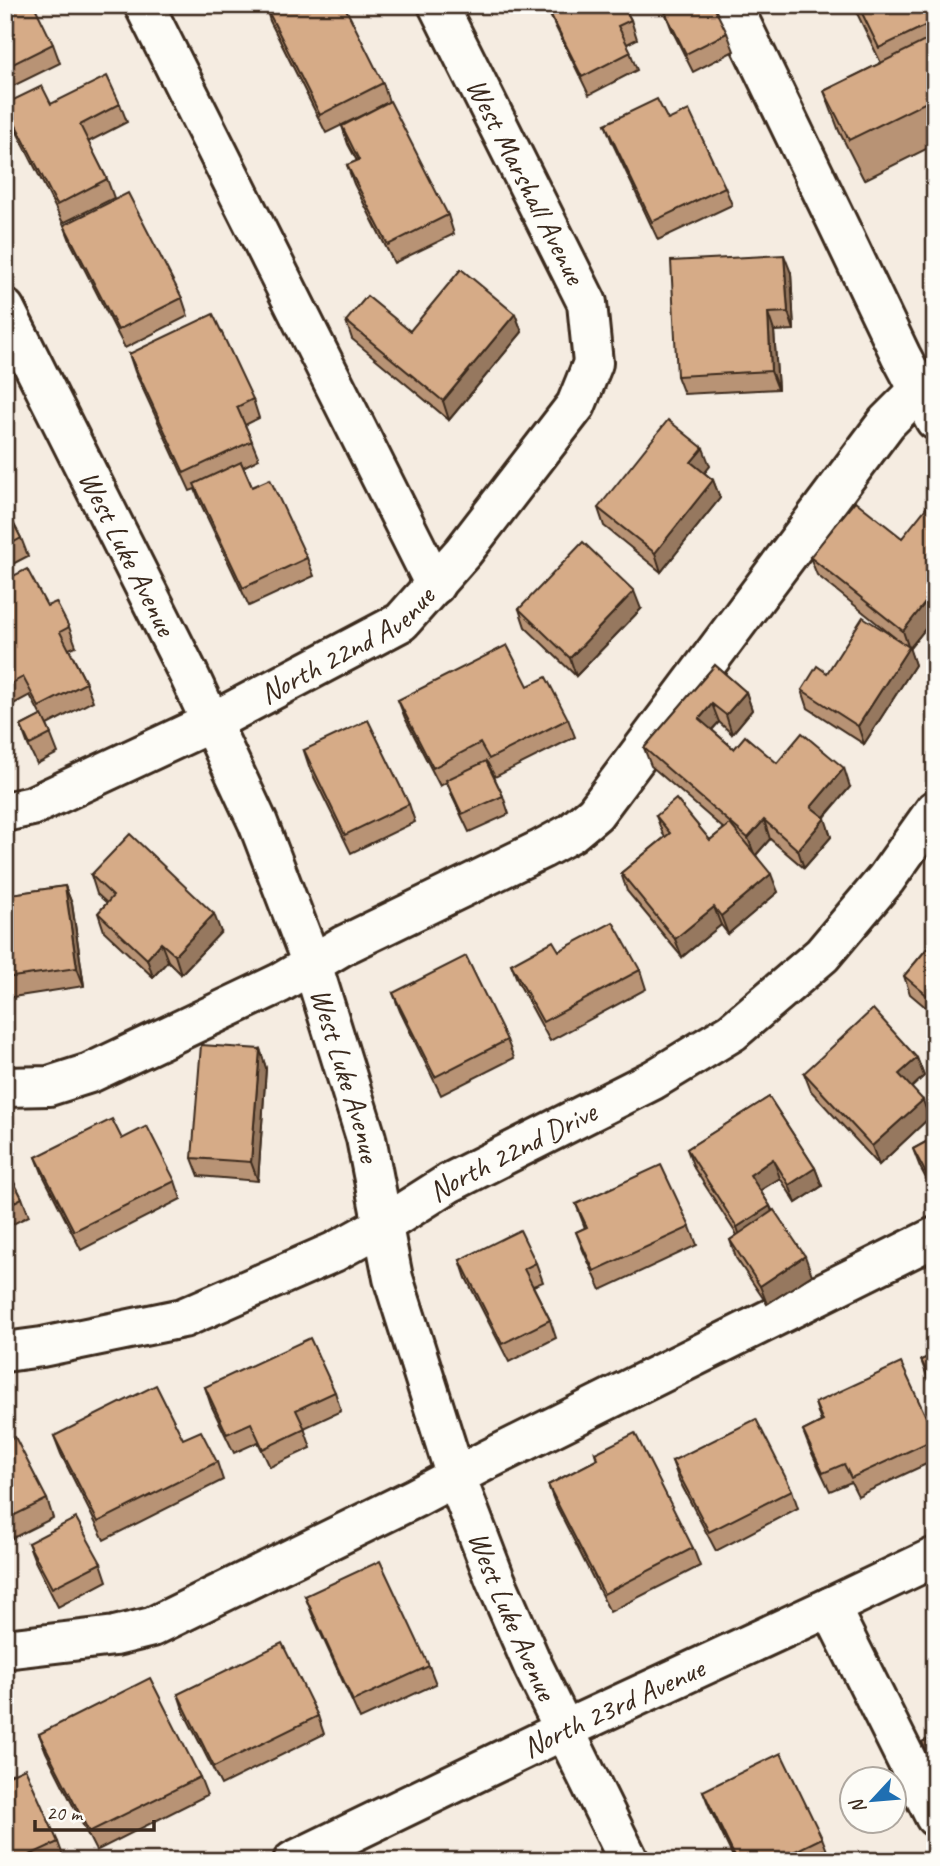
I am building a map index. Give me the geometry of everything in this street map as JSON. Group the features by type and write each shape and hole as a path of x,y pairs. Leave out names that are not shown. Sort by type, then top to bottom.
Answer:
{"street":[{"path":"144,5 435,585"},
{"name":"West Marshall Avenue","path":"438,5 587,303 593,363"},
{"path":"5,1087 49,1086 90,1073 279,983 345,945 571,833 595,813 887,422 927,405 732,5"},
{"name":"West Luke Avenue","path":"5,309 212,722 258,823 312,964 366,1138 395,1285 456,1477 495,1579 533,1666 629,1861"},
{"name":"North 22nd Avenue","path":"5,812 32,806 212,722 401,622 488,520 576,405 593,363"},
{"name":"North 22nd Drive","path":"5,1352 54,1345 183,1318 334,1252 449,1183 653,1080 732,1032 821,954 887,879 935,810"},
{"path":"5,1649 115,1636 152,1627 935,1237"},
{"name":"North 23rd Avenue","path":"293,1861 564,1730 935,1557"},
{"path":"830,1608 935,1817"}],"building":[{"path":"5,5 34,5 53,44 5,68"},
{"path":"265,5 344,5 383,83 320,115"},
{"path":"546,5 623,5 631,20 618,26 631,52 582,77"},
{"path":"677,5 713,5 727,33 686,54 665,12"},
{"path":"858,5 932,5 935,21 879,48"},
{"path":"935,36 935,98 849,140 824,91"},
{"path":"107,76 120,104 80,125 107,179 57,205 5,104 42,86 51,104"},
{"path":"657,99 668,120 689,110 725,187 652,222 605,124"},
{"path":"390,101 448,215 388,245 347,165 359,160 342,126"},
{"path":"935,123 935,141 927,127"},
{"path":"128,193 182,298 118,330 64,225"},
{"path":"784,255 788,312 768,313 771,371 677,376 671,261"},
{"path":"461,269 515,314 443,401 346,321 367,296 410,331"},
{"path":"213,314 253,399 237,407 252,441 184,473 129,354"},
{"path":"668,420 703,448 691,462 713,480 655,553 598,508"},
{"path":"241,462 252,487 270,479 307,558 243,588 194,484"},
{"path":"855,501 902,538 930,503 935,507 935,590 903,631 810,557"},
{"path":"5,507 21,538 5,547"},
{"path":"583,542 634,591 570,658 519,609"},
{"path":"27,569 47,606 56,602 69,627 60,632 86,683 39,707 23,677 5,687 5,580"},
{"path":"863,617 909,647 858,726 802,690 817,666 827,673"},
{"path":"507,645 528,686 546,677 568,719 489,759 480,743 433,768 398,700"},
{"path":"715,665 746,692 726,715 712,704 699,719 734,749 745,736 777,763 802,733 844,768 811,807 825,818 798,850 764,820 748,838 644,748"},
{"path":"42,715 51,734 30,745 21,726"},
{"path":"368,720 409,804 345,835 304,750"},
{"path":"486,761 503,796 462,814 446,780"},
{"path":"676,799 710,840 730,824 771,874 721,916 714,907 675,939 621,873 670,833 656,816"},
{"path":"130,834 214,914 175,955 161,943 147,959 98,913 113,896 91,875"},
{"path":"65,886 77,968 5,978 5,895"},
{"path":"613,922 640,970 543,1022 511,964 553,941 559,951"},
{"path":"935,939 935,1002 904,976"},
{"path":"466,956 507,1040 435,1077 393,993"},
{"path":"873,1009 917,1058 899,1074 923,1100 872,1146 804,1073"},
{"path":"201,1045 260,1049 251,1162 192,1158"},
{"path":"769,1097 815,1168 789,1185 773,1159 750,1175 770,1206 737,1227 687,1149"},
{"path":"112,1119 122,1139 147,1126 175,1181 74,1231 36,1157"},
{"path":"935,1137 935,1190 913,1149"},
{"path":"5,1165 22,1198 5,1207"},
{"path":"661,1165 690,1227 594,1271 576,1232 587,1227 576,1204"},
{"path":"774,1210 805,1256 760,1286 730,1240"},
{"path":"520,1230 536,1263 524,1269 550,1320 502,1344 460,1260"},
{"path":"310,1338 335,1392 296,1410 305,1429 263,1449 251,1423 227,1434 205,1387"},
{"path":"935,1354 935,1387 921,1360"},
{"path":"901,1363 935,1439 851,1478 844,1464 823,1473 803,1431 823,1421 815,1403"},
{"path":"156,1385 183,1439 201,1431 217,1462 98,1522 54,1436"},
{"path":"756,1419 792,1490 709,1532 672,1461"},
{"path":"635,1433 693,1548 604,1594 548,1485 598,1459 595,1453"},
{"path":"15,1437 47,1499 5,1520 5,1442"},
{"path":"76,1518 101,1563 52,1588 28,1543"},
{"path":"380,1561 429,1666 353,1701 305,1596"},
{"path":"282,1643 318,1716 214,1767 178,1694"},
{"path":"150,1678 200,1777 89,1832 39,1734"},
{"path":"935,1736 935,1768 922,1742"},
{"path":"781,1753 822,1838 775,1861 737,1861 703,1791"},
{"path":"25,1768 58,1842 17,1861 5,1861 5,1777"},
{"path":"823,1850 829,1861 801,1861"}]}
